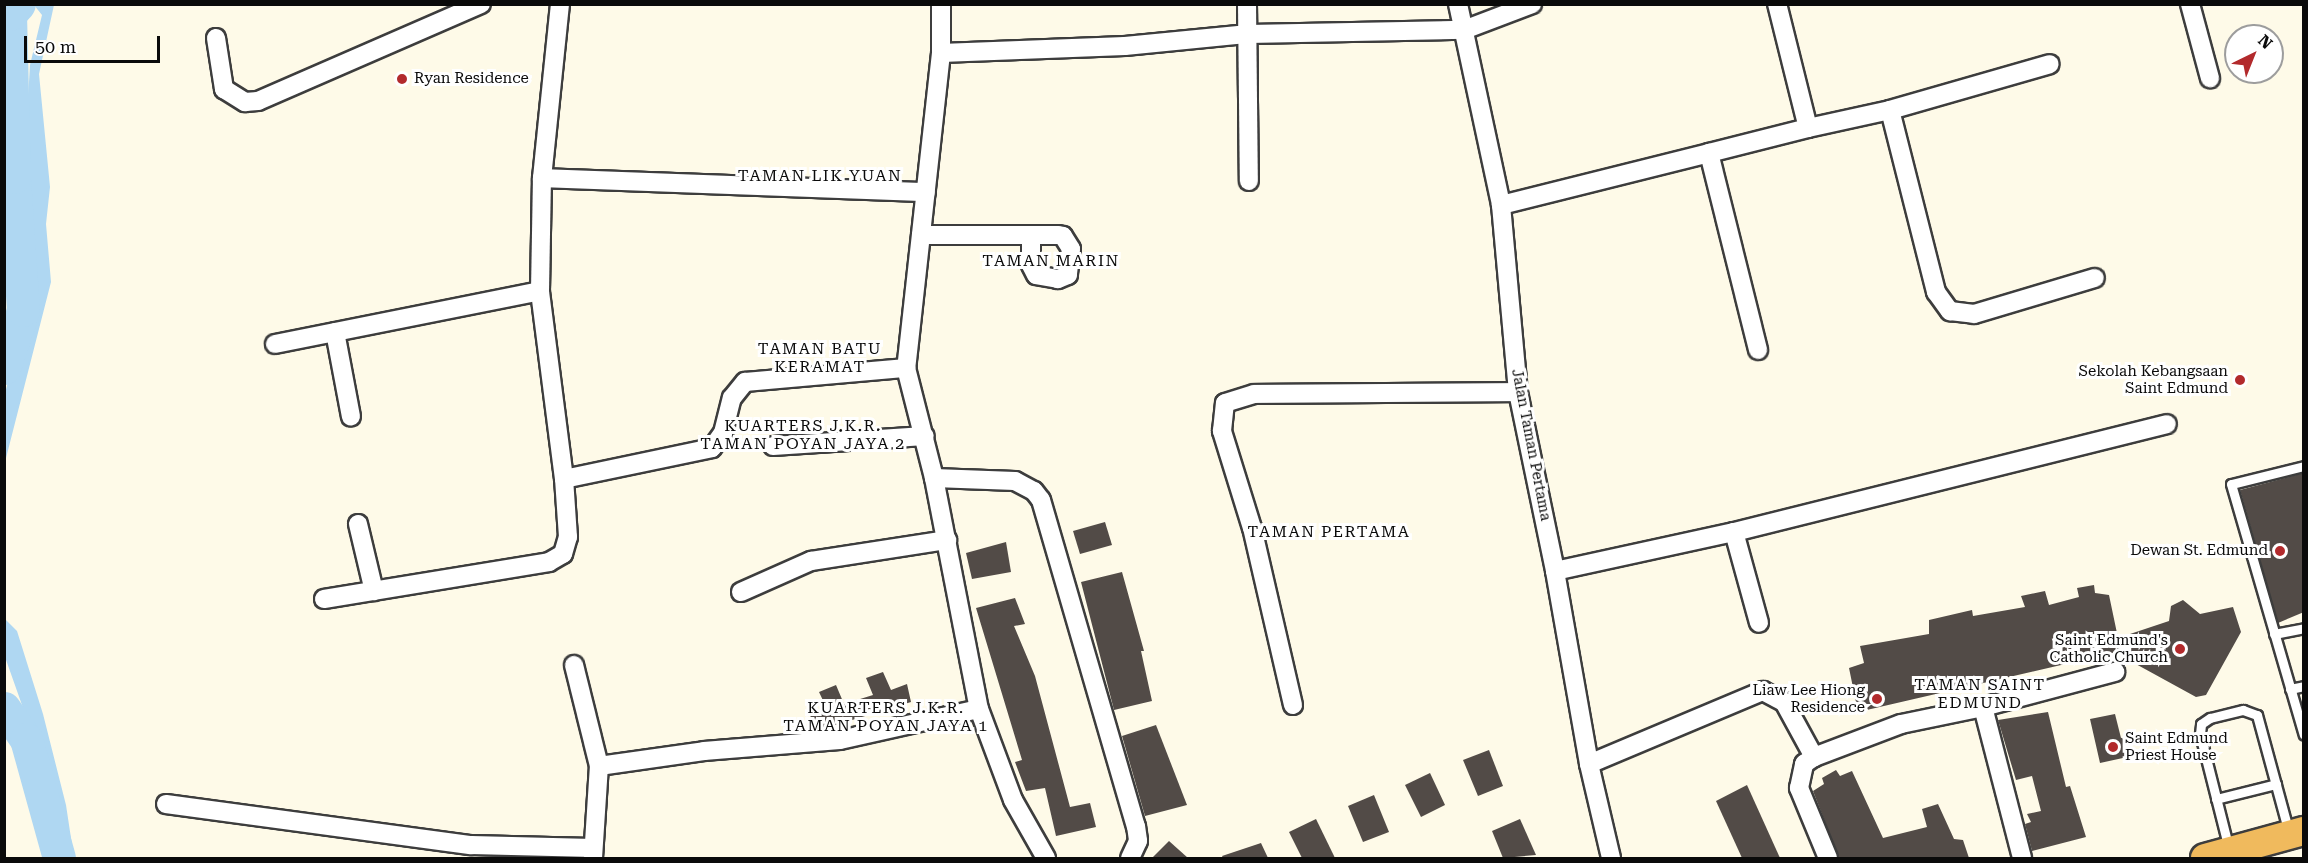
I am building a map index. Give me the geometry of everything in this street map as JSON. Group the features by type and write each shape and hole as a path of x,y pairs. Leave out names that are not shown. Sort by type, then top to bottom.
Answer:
{"highway":[{"path":"2217,854 2296,832"}],"street":[{"path":"216,38 224,90 245,102 258,100 481,4"},
{"path":"324,600 557,559 563,554 568,537 564,479 540,291 542,178 560,4"},
{"path":"941,4 941,53 906,368 934,478 979,709 1013,801 1046,858"},
{"path":"1247,4 1250,181"},
{"name":"Jalan Taman Pertama","path":"1458,4 1501,205 1518,392 1555,571 1589,764 1611,858"},
{"path":"941,53 1125,46 1248,34 1464,30 1532,4"},
{"path":"1777,4 1808,128"},
{"path":"2190,4 2210,78"},
{"path":"1501,205 1808,128 1890,110 2050,64"},
{"path":"1890,110 1936,292 1950,310 1974,314 2095,278"},
{"path":"1708,153 1758,350"},
{"path":"542,178 926,192"},
{"path":"921,235 1031,235"},
{"path":"275,344 540,291"},
{"path":"335,332 351,417"},
{"path":"564,479 711,448 723,433 732,398 745,382 906,368"},
{"path":"1293,705 1252,528 1222,431 1225,402 1254,394 1518,392"},
{"path":"1555,571 1734,532 2167,424"},
{"path":"773,446 925,436"},
{"path":"934,478 1015,481 1034,491 1041,500 1136,826 1138,841 1130,858"},
{"path":"358,524 374,591"},
{"path":"1734,532 1759,623"},
{"path":"741,592 811,561 947,540"},
{"path":"166,804 471,845 593,853 598,766 574,665"},
{"path":"1828,858 1798,788 1802,770 1814,757 1901,724 1983,707 2115,672"},
{"path":"1589,764 1763,691 1784,702 1814,757"},
{"path":"1983,707 2022,858"},
{"path":"598,766 704,752 840,740 979,709"}],"lane":[{"path":"2304,466 2231,484 2304,735"},
{"path":"2274,634 2304,628"},
{"path":"2290,689 2304,686"},
{"path":"2217,854 2216,799 2200,734 2201,724 2210,718 2243,710 2257,715 2276,784 2296,832"},
{"path":"2216,799 2276,784"}],"water":[{"path":"34,5 54,5 39,74 50,187 46,224 51,282 5,462 5,393 30,301 31,250 23,185 30,65 42,15"},
{"path":"5,619 17,631 43,714 66,805 74,858 60,858 56,824 28,722 5,657"}],"building":[{"name":"Dewan St. Edmund","path":"2304,473 2304,612 2278,623 2240,490"},
{"path":"1105,522 1112,545 1080,554 1073,531"},
{"path":"1006,542 1011,572 972,579 966,553"},
{"path":"1122,572 1144,651 1141,651 1152,701 1114,710 1081,582"},
{"path":"2094,585 2095,593 2109,595 2118,638 2169,621 2171,606 2183,600 2200,614 2233,607 2241,632 2206,695 2196,697 2134,663 2130,649 1858,712 1849,668 1864,663 1860,646 1929,634 1929,620 1972,610 1973,616 2025,607 2021,596 2045,591 2049,605 2079,597 2077,588"},
{"path":"1015,598 1025,624 1014,626 1035,676 1070,807 1090,803 1096,827 1056,836 1045,788 1026,791 1015,762 1022,760 976,608"},
{"path":"883,672 891,690 907,684 911,702 816,731 810,715 827,709 819,692 836,685 844,704 873,695 866,678"},
{"path":"2048,712 2066,787 2070,786 2086,837 2032,851 2025,824 2031,822 2027,814 2041,811 2032,776 2016,780 1998,720"},
{"name":"Saint Edmund Priest House","path":"2115,714 2121,738 2127,737 2132,756 2100,763 2090,719"},
{"path":"1156,725 1187,805 1145,816 1122,736"},
{"path":"1489,750 1503,786 1478,796 1463,760"},
{"path":"1836,770 1840,776 1852,771 1883,838 1927,827 1922,809 1938,804 1954,839 1963,840 1969,858 1839,858 1813,791 1824,784 1822,778"},
{"path":"1430,773 1445,805 1421,817 1405,785"},
{"path":"1747,785 1780,858 1742,858 1716,801"},
{"path":"1374,795 1389,832 1363,842 1348,806"},
{"path":"1316,819 1335,858 1302,858 1289,832"},
{"path":"1520,819 1536,855 1503,858 1492,831"},
{"path":"1169,841 1188,858 1152,858"},
{"path":"1261,843 1268,858 1223,858 1222,856"}],"waterway":[{"path":"4,368 23,310 14,177 10,14 19,4"},
{"path":"4,708 26,739 59,858"}],"place":[{"name":"Ryan Residence","path":"402,79"},
{"name":"Sekolah Kebangsaan Saint Edmund","path":"2240,380"},
{"name":"Dewan St. Edmund","path":"2280,551"},
{"name":"Saint Edmund's Catholic Church","path":"2180,649"},
{"name":"Liaw Lee Hiong Residence","path":"1877,699"},
{"name":"Saint Edmund Priest House","path":"2113,747"}],"district":[{"name":"TAMAN LIK YUAN","path":"820,176"},
{"name":"TAMAN MARIN","path":"1051,261"},
{"name":"TAMAN BATU KERAMAT","path":"820,358"},
{"name":"KUARTERS J.K.R. TAMAN POYAN JAYA 2","path":"803,435"},
{"name":"TAMAN PERTAMA","path":"1329,532"},
{"name":"TAMAN SAINT EDMUND","path":"1980,694"},
{"name":"KUARTERS J.K.R. TAMAN POYAN JAYA 1","path":"886,717"}]}
